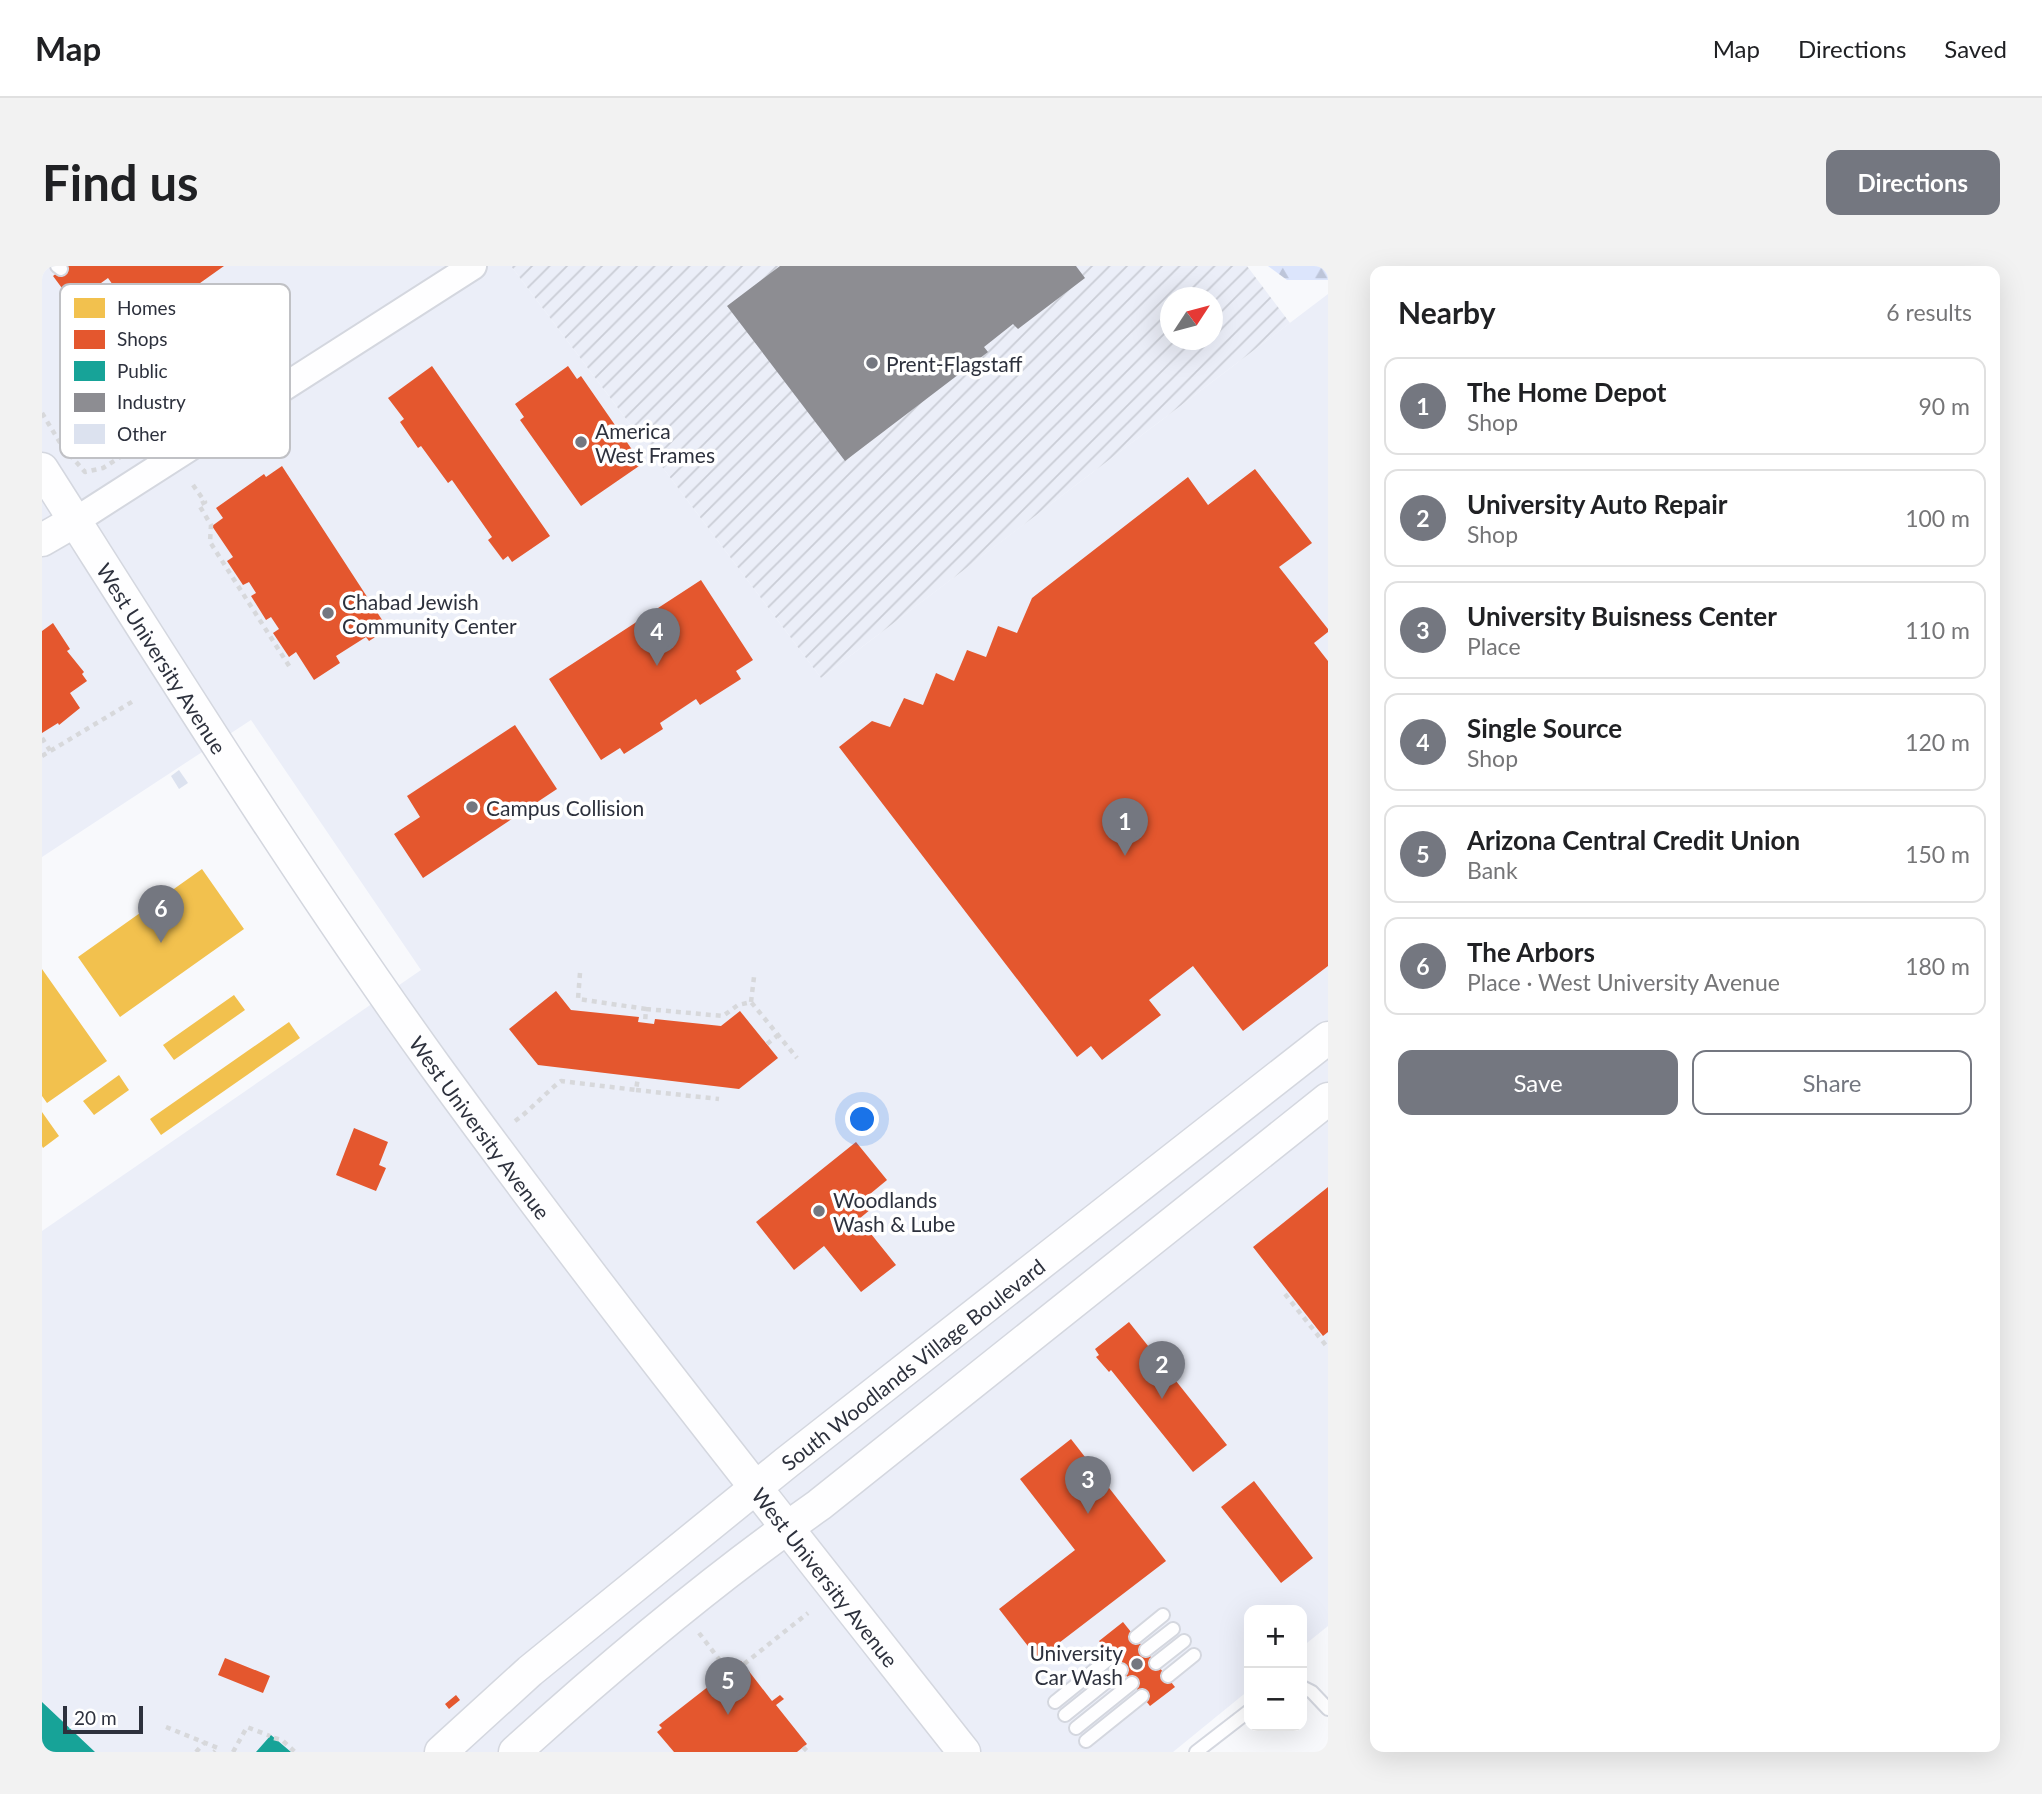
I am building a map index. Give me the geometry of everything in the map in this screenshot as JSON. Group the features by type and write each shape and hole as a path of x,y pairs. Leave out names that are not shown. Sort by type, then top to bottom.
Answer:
{"street":[{"path":"290,383 473,266"},
{"path":"42,540 173,458"},
{"name":"West University Avenue","path":"42,469 314,891 389,1000 518,1178 755,1489 964,1752"},
{"name":"South Woodlands Village Boulevard","path":"441,1752 530,1671 755,1489 1328,1038"},
{"path":"515,1752 632,1648 750,1553 830,1496 1328,1100"}],"lane":[{"path":"1136,1637 1163,1615"},
{"path":"1146,1650 1173,1629"},
{"path":"1156,1663 1184,1641"},
{"path":"1168,1676 1194,1655"},
{"path":"1055,1702 1111,1657"},
{"path":"1065,1714 1121,1670"},
{"path":"1076,1728 1132,1683"},
{"path":"1307,1690 1328,1709"},
{"path":"1086,1741 1142,1696"},
{"path":"1196,1752 1244,1716"}],"path":[{"path":"42,413 60,443"},
{"path":"73,458 85,472 103,468 119,458"},
{"path":"193,485 205,502 199,505 211,525 210,542 256,609 290,669"},
{"path":"42,756 135,700"},
{"path":"42,738 51,752"},
{"path":"580,973 578,999 723,1016 738,1004 751,1002"},
{"path":"754,977 751,1002 797,1058"},
{"path":"645,1023 646,1009"},
{"path":"767,1044 778,1035"},
{"path":"636,1090 638,1077"},
{"path":"515,1121 537,1105 548,1091 561,1081 719,1099"},
{"path":"1284,1294 1328,1348"},
{"path":"744,1664 808,1613"},
{"path":"699,1633 728,1671"},
{"path":"166,1727 204,1742 216,1750 227,1752"},
{"path":"233,1752 247,1727 282,1740 295,1752"},
{"path":"196,1752 204,1742"},
{"path":"803,1746 808,1752"}],"shaded area":[{"path":"42,266 511,266 821,678 1328,294 1328,1626 1307,1643 1307,1605 1244,1605 1244,1694 1173,1752 42,1752 42,1231 421,970 251,720 42,857"},
{"path":"511,266 1247,266 1290,323 821,678"}],"green space":[{"path":"1268,266 1328,266 1328,280 1287,280"}],"building: Homes":[{"path":"202,869 244,929 120,1017 78,957"},
{"path":"42,969 107,1061 47,1103 42,1096"},
{"path":"234,995 245,1010 174,1060 163,1045"},
{"path":"289,1022 300,1038 161,1135 150,1119"},
{"path":"119,1075 129,1090 94,1115 83,1101"},
{"path":"42,1112 59,1136 43,1148 42,1146"}],"building: Shops":[{"path":"66,266 224,266 199,284 112,284 108,278 100,284 60,285 53,276"},
{"path":"432,366 550,536 512,562 508,556 503,560 488,540 492,537 452,480 448,483 421,446 418,448 400,422 404,419 388,398"},
{"name":"America West Frames","path":"568,366 577,379 581,376 642,464 581,506 520,420 524,417 515,404"},
{"path":"282,466 388,629 369,641 366,637 336,656 340,663 314,680 296,652 289,657 273,633 279,629 271,617 266,620 251,596 256,593 249,582 243,585 227,561 233,557 212,526 223,518 216,508 264,474 266,477"},
{"path":"1255,469 1312,543 1279,567 1328,629 1328,632 1314,643 1328,661 1328,966 1243,1031 1193,966 1149,1000 1161,1015 1102,1060 1091,1046 1077,1057 839,747 872,721 890,727 904,698 923,705 936,673 954,681 967,650 986,657 998,626 1017,633 1032,598 1188,477 1208,505"},
{"path":"701,580 753,660 736,671 741,679 700,705 696,699 660,723 663,729 624,754 620,748 601,760 549,679"},
{"path":"53,623 87,681 70,693 80,708 59,725 58,723 42,733 42,631"},
{"name":"Campus Collision","path":"515,725 557,789 423,878 394,834 420,817 407,796"},
{"path":"556,991 571,1010 639,1017 638,1022 654,1024 655,1019 721,1026 740,1011 778,1058 739,1089 538,1065 509,1029"},
{"path":"354,1128 388,1142 379,1165 386,1168 376,1191 336,1175"},
{"name":"Woodlands Wash & Lube","path":"856,1142 887,1180 870,1194 877,1204 859,1219 896,1265 861,1292 824,1246 794,1270 756,1222"},
{"path":"1328,1187 1328,1332 1323,1336 1253,1247"},
{"path":"1129,1322 1227,1445 1193,1472 1111,1370 1109,1372 1096,1357 1099,1355 1095,1349"},
{"path":"1071,1439 1166,1561 1038,1659 999,1609 1075,1550 1020,1479"},
{"path":"1254,1481 1313,1558 1281,1583 1221,1507"},
{"name":"University Car Wash","path":"1123,1622 1175,1687 1150,1706 1099,1641"},
{"path":"225,1658 270,1676 263,1693 218,1675"},
{"path":"741,1661 772,1701 780,1695 784,1699 776,1705 807,1744 797,1752 674,1752 657,1732 662,1728 659,1725"},
{"path":"456,1695 460,1700 449,1709 445,1704"}],"building: Public":[{"path":"42,1702 95,1752 42,1752"},
{"path":"271,1735 291,1752 256,1752"}],"building: Industry":[{"name":"Prent-Flagstaff","path":"780,266 1076,266 1085,278 1018,329 1013,324 984,347 988,352 845,461 727,306"}],"building: Other":[{"path":"179,770 188,783 179,789 171,776"}],"place":[{"name":"Prent-Flagstaff","path":"872,363"},
{"name":"America West Frames","path":"581,442"},
{"name":"Chabad Jewish Community Center","path":"328,613"},
{"name":"Single Source","path":"657,666"},
{"name":"Campus Collision","path":"472,807"},
{"name":"The Home Depot","path":"1125,856"},
{"name":"The Arbors","path":"161,943"},
{"name":"Woodlands Wash & Lube","path":"819,1211"},
{"name":"University Auto Repair","path":"1162,1399"},
{"name":"University Buisness Center","path":"1088,1514"},
{"name":"University Car Wash","path":"1137,1664"},
{"name":"Arizona Central Credit Union","path":"728,1715"}]}
